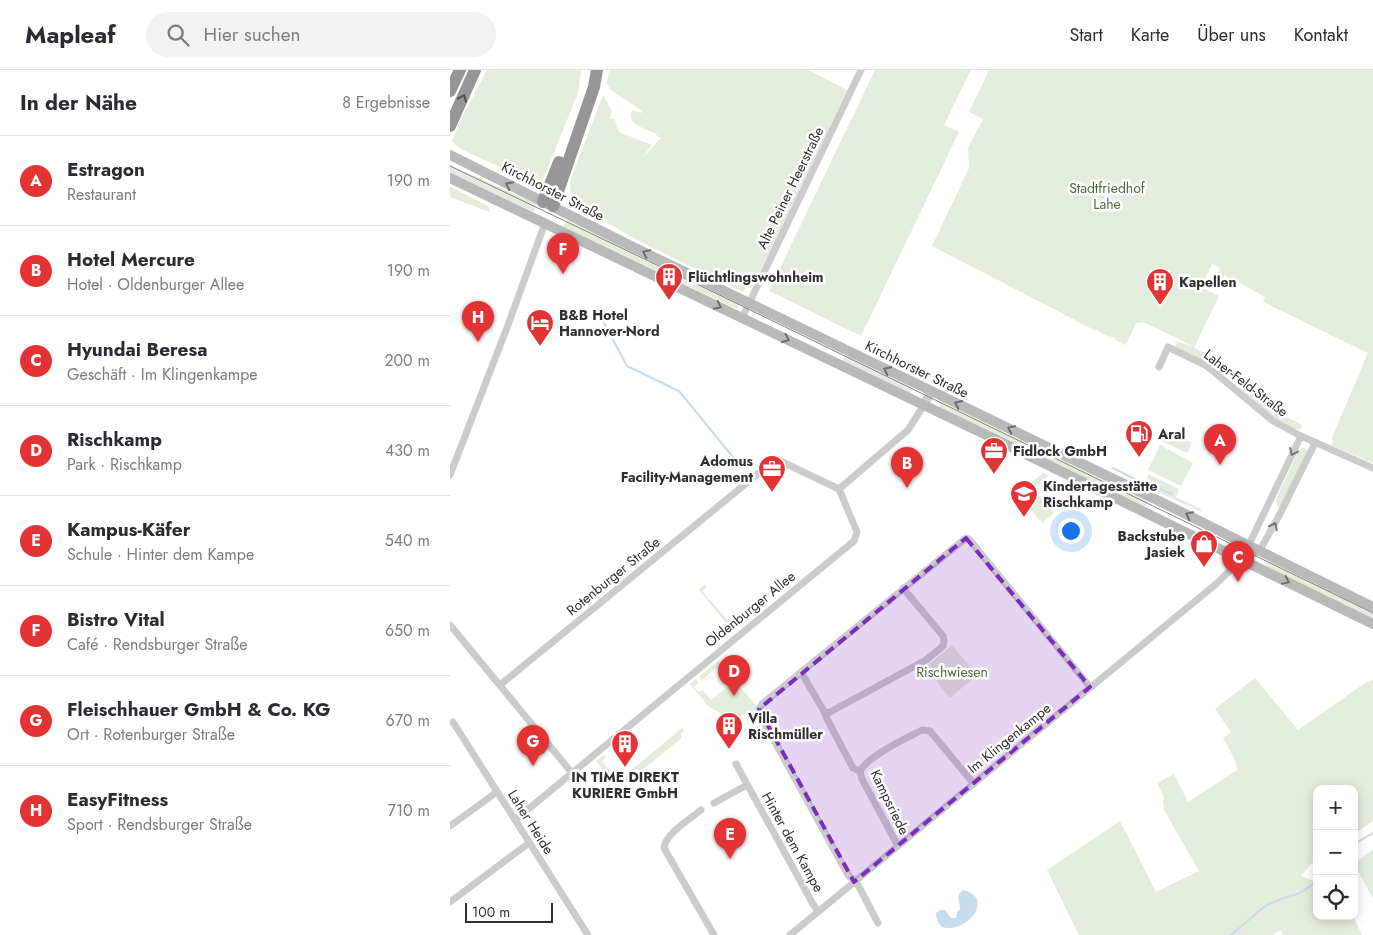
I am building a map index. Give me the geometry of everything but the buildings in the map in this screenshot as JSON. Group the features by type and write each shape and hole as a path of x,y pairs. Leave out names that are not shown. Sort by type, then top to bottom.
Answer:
{"highway":[{"path":"450,92 460,70"},
{"path":"450,126 475,70"},
{"path":"548,204 585,98 592,70"},
{"path":"548,204 594,87 597,70"}],"main road":[{"name":"Kirchhorster Straße","path":"450,155 1373,607"},
{"path":"450,178 924,405 1373,624"},
{"path":"545,223 548,204"}],"street":[{"name":"Alte Peiner Heerstraße","path":"742,318 861,70"},
{"path":"450,475 545,223"},
{"name":"Laher-Feld-Straße","path":"1159,366 1168,348 1207,366 1273,421 1315,443 1373,468"},
{"path":"839,489 908,430 931,391"},
{"path":"1242,559 1301,436"},
{"path":"1242,559 1260,550 1315,443"},
{"name":"Rotenburger Straße","path":"500,685 776,459 839,489"},
{"name":"Oldenburger Allee","path":"515,820 854,541 856,532 839,489"},
{"path":"878,923 848,875 760,716 758,709 762,704 966,538 969,539 1090,687"},
{"name":"Im Klingenkampe","path":"790,935 1216,584 1242,559"},
{"path":"826,713 926,660 943,646 943,636 903,588"},
{"path":"450,625 572,773"},
{"path":"801,672 826,713 827,720 853,768 860,771"},
{"name":"Laher Heide","path":"453,722 588,935"},
{"name":"Kampsriede","path":"898,846 862,779 860,771 865,764 898,742 926,729 930,731 974,784"},
{"name":"Hinter dem Kampe","path":"736,764 818,911"},
{"name":"Hinter dem Kampe","path":"714,804 747,784"},
{"path":"450,826 497,792"},
{"path":"701,810 669,836 664,843 664,848 714,935"},
{"path":"450,902 529,842"}],"highlighted area":[{"path":"966,538 1090,687 854,882 759,709"}],"green space":[{"path":"487,70 581,70 578,93 542,182 530,181 463,150 452,142 459,123"},
{"path":"609,70 808,70 847,90 751,288 748,286 743,292 641,242 609,224 600,213 579,205 577,198 570,191 570,181 603,95 612,111 610,118 615,120 619,132 652,145 641,159 661,138 656,136 657,134 634,123 631,115 632,110 641,113 642,111 611,90 607,84"},
{"path":"875,70 971,70 944,125 959,132 861,336 769,291"},
{"name":"Stadtfriedhof Lahe","path":"989,70 1373,70 1373,463 1331,445 1333,441 1331,440 1368,353 1263,302 1265,297 1236,281 1227,279 1227,276 1225,275 1223,279 1217,276 1220,268 1212,264 1201,287 1219,296 1194,348 1225,363 1272,410 1301,424 1301,429 1291,428 1280,423 1258,405 1227,374 1175,347 1177,342 1180,342 1193,347 1187,343 1143,322 1136,323 1126,345 932,246 969,168 968,148 983,119 969,112"},
{"path":"450,165 537,204 534,212 450,173"},
{"path":"450,187 488,206 490,212 450,197"},
{"path":"567,219 740,302 737,309 563,227"},
{"path":"846,353 914,385 910,394 842,362"},
{"path":"942,401 1148,501 1144,508 939,408"},
{"path":"1167,430 1192,443 1187,453 1162,441"},
{"path":"1160,445 1193,463 1181,486 1148,470"},
{"path":"1303,447 1307,450 1305,457 1280,508 1278,508 1277,497 1298,452"},
{"path":"1043,473 1049,475 1034,490 1054,513 1042,523 1018,494"},
{"path":"1148,474 1179,489 1176,497 1201,509 1202,512 1144,486"},
{"path":"1269,560 1373,610 1373,621 1264,567"},
{"path":"704,584 707,587 702,591 734,627 753,612 757,613 733,632 699,590"},
{"name":"Rischwiesen","path":"952,645 977,675 950,698 940,686 928,665"},
{"path":"718,661 759,709 732,719 709,707 690,684 696,679 698,683 694,687 699,692 703,690 711,700 732,683 719,670 714,669 702,680 699,677"},
{"path":"1255,678 1298,730 1365,683 1373,680 1373,821 1358,831 1358,785 1313,785 1313,863 1301,876 1313,880 1313,920 1355,920 1362,935 1283,935 1281,931 1290,926 1275,933 1275,935 1079,935 1047,870 1120,821 1156,892 1199,871 1164,810 1163,800 1165,799 1157,783 1174,774 1188,802 1237,770 1236,762 1223,738 1231,732 1215,709"},
{"path":"682,728 685,731 681,733 682,738 622,786 616,786 596,761 604,755 606,757 602,761 618,781"},
{"path":"1373,849 1373,899 1358,871 1358,861"}],"water":[{"path":"963,890 973,894 977,900 974,914 960,926 942,927 936,917 936,913 945,910 951,918 956,918 957,912 960,909 959,897"}],"waterway":[{"path":"604,323 627,366 679,391 742,468"},
{"path":"1113,468 1135,479"},
{"path":"1148,484 1172,494"},
{"path":"1358,842 1373,833"},
{"path":"1230,935 1265,906 1301,892 1313,883"}],"tram line":[{"path":"450,166 1373,613"}],"place":[{"name":"Bistro Vital","path":"563,274"},
{"name":"Flüchtlingswohnheim","path":"669,301"},
{"name":"Kapellen","path":"1160,306"},
{"name":"EasyFitness","path":"478,342"},
{"name":"B&B Hotel Hannover-Nord","path":"540,347"},
{"name":"Aral","path":"1139,458"},
{"name":"Estragon","path":"1220,465"},
{"name":"Fidlock GmbH","path":"994,475"},
{"name":"Hotel Mercure","path":"907,488"},
{"name":"Adomus Facility-Management","path":"772,493"},
{"name":"Kindertagesstätte Rischkamp","path":"1024,518"},
{"name":"Backstube Jasiek","path":"1204,568"},
{"name":"Hyundai Beresa","path":"1238,582"},
{"name":"Rischkamp","path":"734,696"},
{"name":"Villa Rischmüller","path":"729,750"},
{"name":"Fleischhauer GmbH & Co. KG","path":"533,766"},
{"name":"IN TIME DIREKT KURIERE GmbH","path":"625,768"},
{"name":"Kampus-Käfer","path":"730,859"}]}
